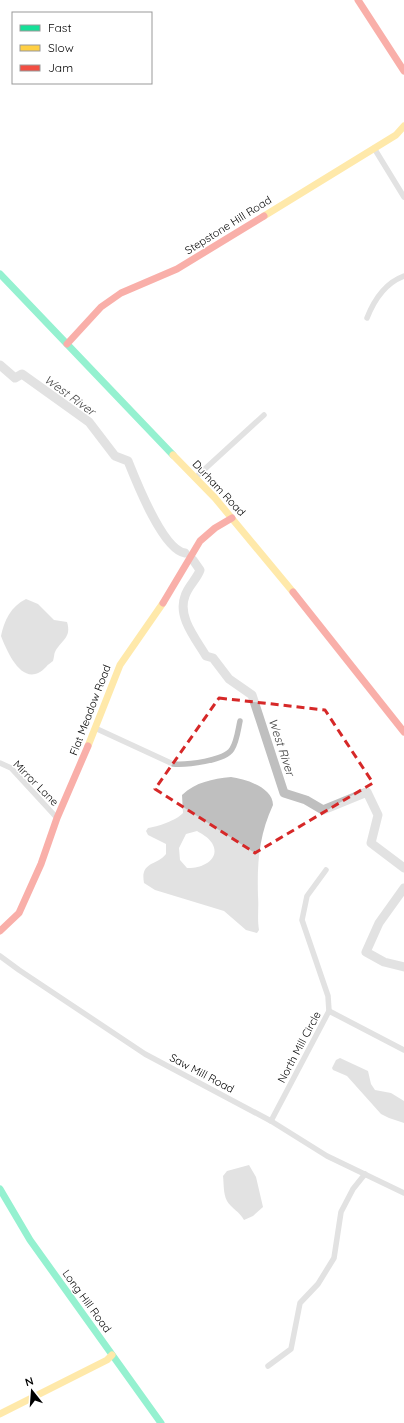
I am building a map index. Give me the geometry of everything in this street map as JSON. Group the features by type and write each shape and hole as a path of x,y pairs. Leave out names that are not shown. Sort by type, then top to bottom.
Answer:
{"street":[{"path":"358,0 404,71"},
{"name":"Stepstone Hill Road","path":"66,344 101,307 121,293 176,269 200,256 396,135 404,126"},
{"path":"374,148 404,198"},
{"name":"Durham Road","path":"0,274 232,518 303,604 404,732"},
{"path":"366,318 378,296 398,278 404,276"},
{"path":"195,478 264,415"},
{"name":"Flat Meadow Road","path":"0,931 19,913 41,864 57,818 82,761 120,665 158,611 200,541 215,528 232,518"},
{"path":"95,728 173,764 181,765 212,759 228,753 235,743 240,721"},
{"name":"Mirror Lane","path":"0,763 11,768 57,818"},
{"name":"North Mill Circle","path":"271,1121 329,1011 328,996 302,920 307,896 326,870"},
{"name":"Saw Mill Road","path":"0,956 145,1054 271,1121 327,1156 404,1193"},
{"path":"329,1011 404,1050"},
{"path":"268,1366 291,1349 300,1303 318,1284 334,1258 341,1212 353,1189 365,1174"},
{"name":"Long Hill Road","path":"0,1189 30,1240 161,1423"},
{"path":"0,1414 106,1360 112,1355"}],"highlighted area":[{"path":"219,698 325,710 373,783 255,853 155,789"}],"shaded area":[{"path":"26,599 38,604 54,620 67,622 68,627 67,635 57,648 53,661 38,673 31,674 24,672 18,667 8,652 1,636 9,614 16,606"},
{"path":"231,777 250,782 263,789 272,799 273,805 268,816 260,849 258,884 259,930 257,933 246,930 224,911 155,890 144,883 143,876 147,867 166,854 166,844 148,835 146,831 148,828 167,823 180,816 183,813 182,795 193,787 211,780","holes":["197,831 207,837 212,843 214,854 212,859 203,865 187,868 180,860 179,848 186,834"]},
{"path":"340,1058 368,1071 371,1084 375,1090 391,1093 404,1101 404,1123 381,1114 347,1076 333,1070 332,1068 336,1060"},
{"path":"249,1165 256,1177 263,1207 253,1216 244,1220 227,1201 224,1192 223,1176 227,1171"}],"waterway":[{"name":"West River","path":"0,365 15,378 22,374 89,422 115,456 128,461 159,528 177,549 185,553"},
{"name":"West River","path":"193,560 200,570 185,596 183,604 185,620 206,656 213,658 229,679 252,695 284,793 306,800 323,810 367,792 378,815 371,843 404,868"},
{"name":"West River","path":"404,888 379,923 366,952 384,962 404,967"}],"traffic: fast":[{"path":"0,274 173,455"},
{"path":"0,1189 30,1240 161,1423"}],"traffic: slow":[{"path":"264,216 396,135 404,126"},
{"path":"173,455 215,498 293,592"},
{"path":"88,746 120,665 163,603"},
{"path":"0,1414 107,1360 112,1355"}],"traffic: jam":[{"path":"358,0 404,71"},
{"path":"67,344 101,307 121,293 177,269 264,216"},
{"path":"163,603 200,541 215,528 232,518"},
{"path":"293,592 404,732"},
{"path":"0,931 19,913 41,864 57,818 88,746"}]}
